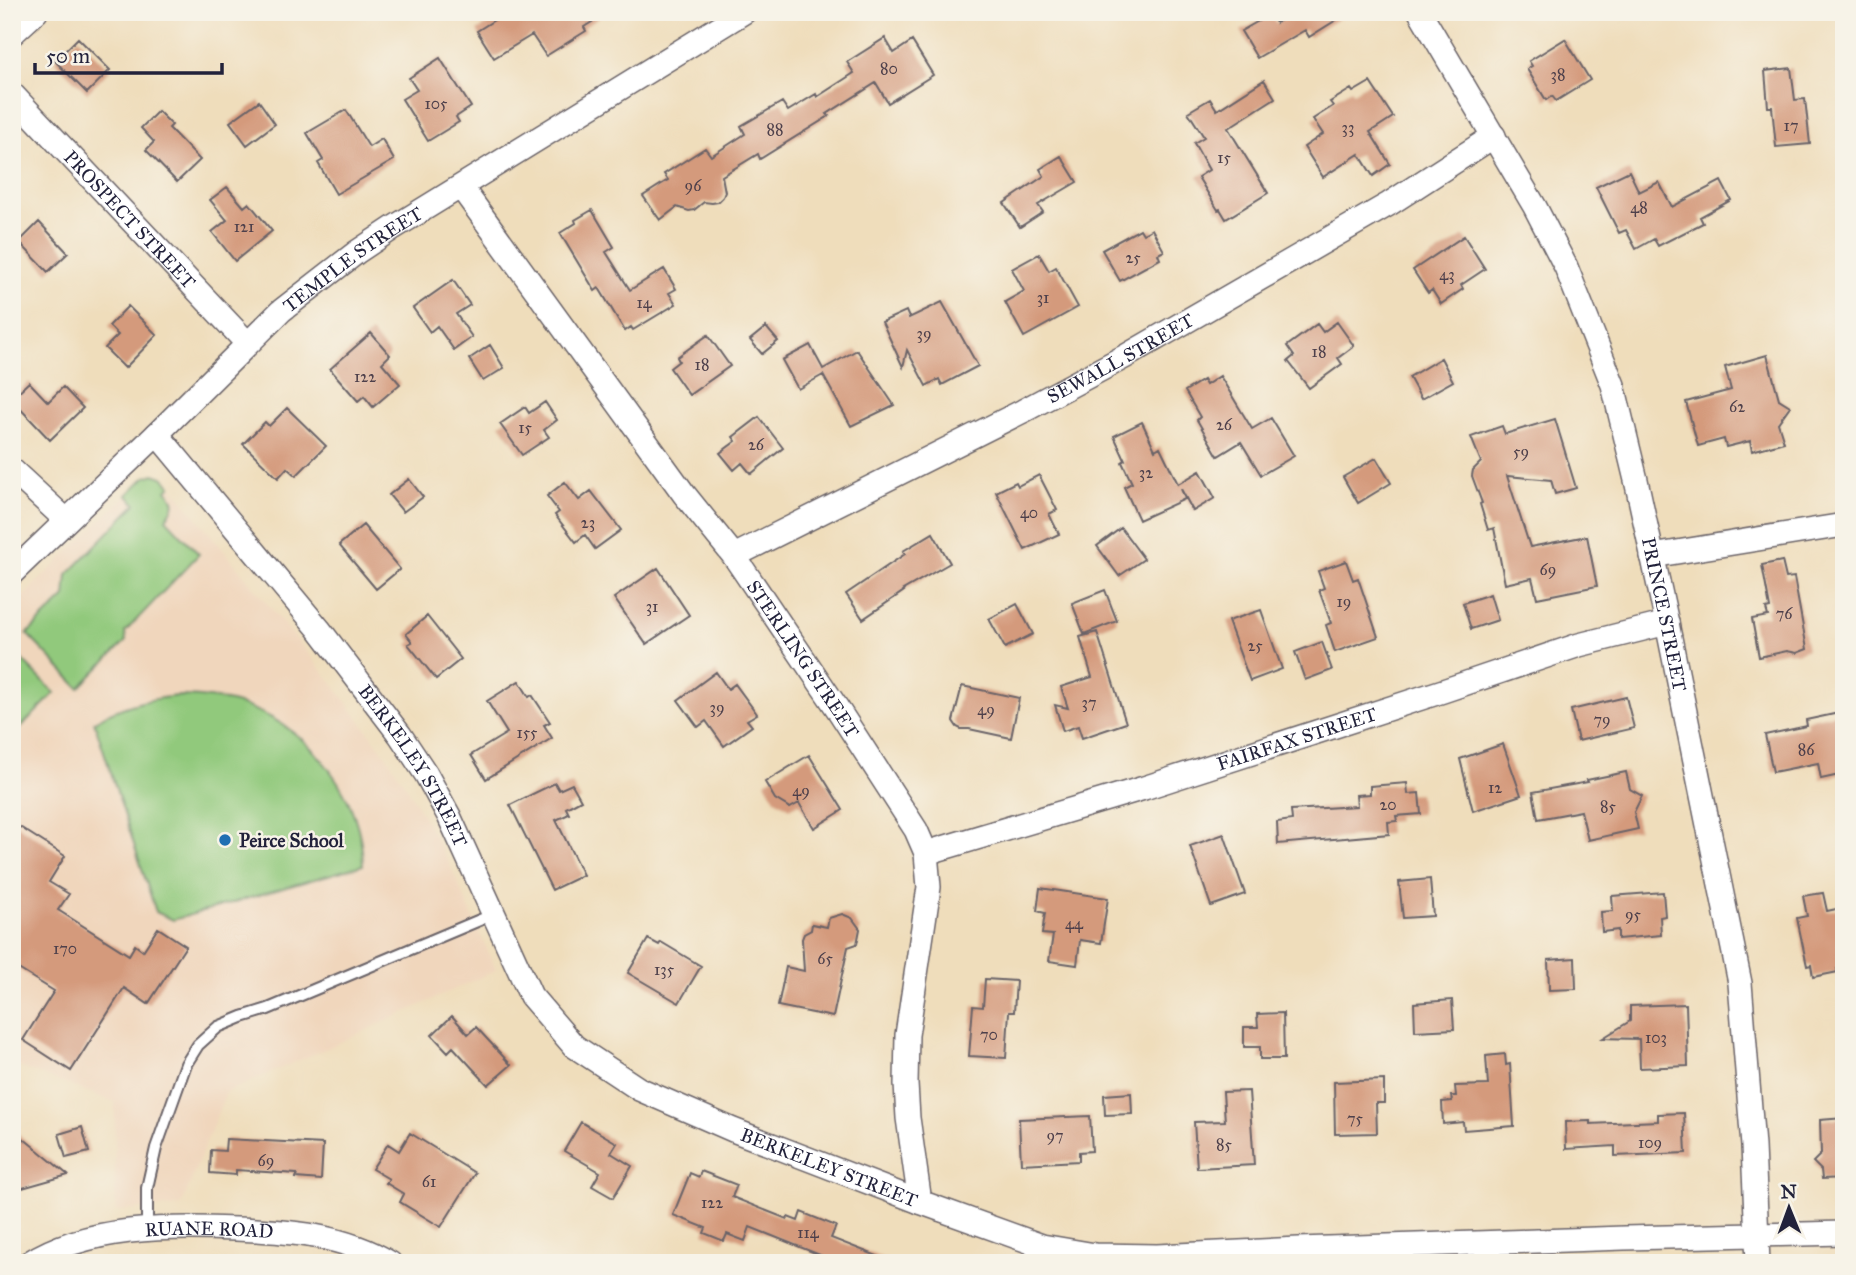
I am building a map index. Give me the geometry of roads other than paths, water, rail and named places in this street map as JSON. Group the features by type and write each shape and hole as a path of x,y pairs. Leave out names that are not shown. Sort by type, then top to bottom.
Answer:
{"street":[{"path":"12,34 36,12"},
{"name":"TEMPLE STREET","path":"12,573 281,311 357,252 744,12"},
{"name":"PRINCE STREET","path":"1420,12 1535,207 1566,267 1613,385 1667,623 1740,983 1752,1134 1758,1263"},
{"name":"PROSPECT STREET","path":"12,94 247,344"},
{"name":"SEWALL STREET","path":"734,556 1023,411 1126,356 1389,204 1494,136"},
{"name":"STERLING STREET","path":"461,187 684,494 734,556 916,830 926,853 929,887 907,1035 906,1072 908,1118 920,1202"},
{"name":"BERKELEY STREET","path":"157,434 319,629 401,735 449,816 531,996 575,1046 639,1089 733,1130 920,1202 1042,1246 1095,1255 1157,1256 1299,1249 1441,1254 1624,1238 1844,1233"},
{"path":"12,470 66,520"},
{"path":"1652,556 1844,525"},
{"name":"FAIRFAX STREET","path":"926,853 1144,788 1579,645 1667,623"},
{"name":"RUANE ROAD","path":"29,1263 48,1252 84,1240 147,1229 216,1228 297,1233 344,1242 390,1263"}],"lane":[{"path":"147,1229 147,1188 156,1148 186,1064 198,1045 218,1027 268,1009 494,914"}],"place":[{"name":"Peirce School","path":"225,840"}]}
